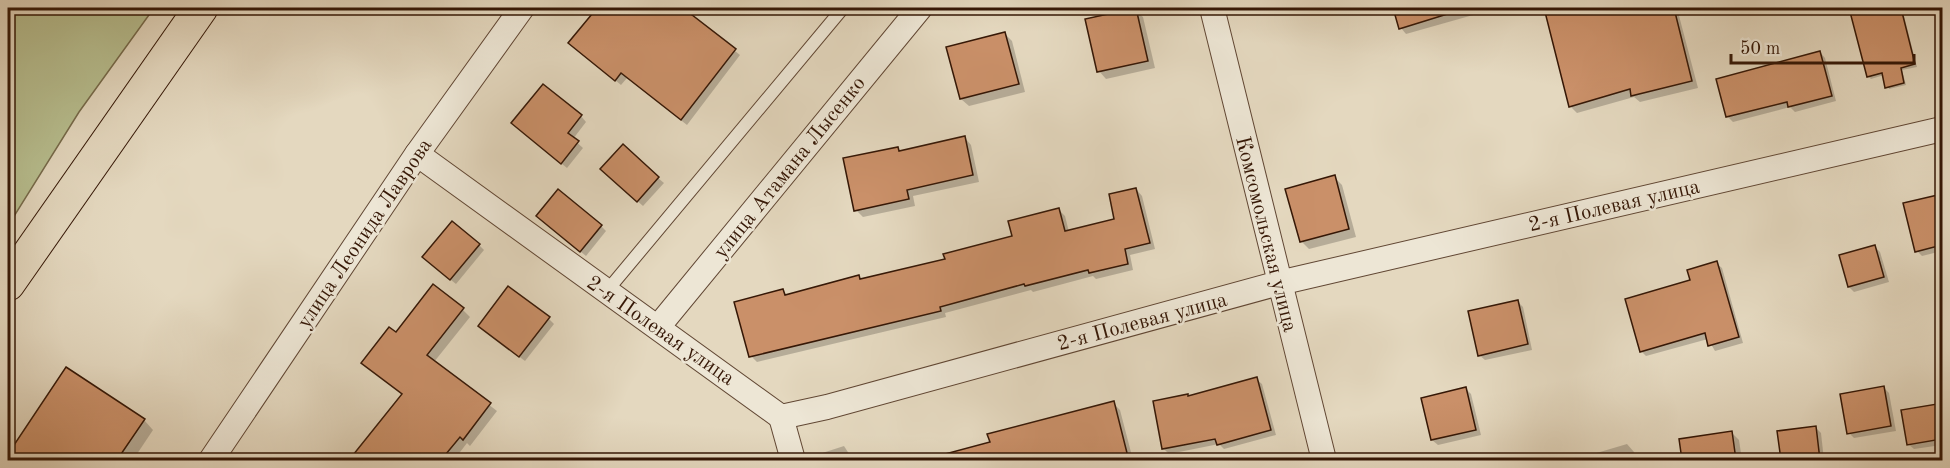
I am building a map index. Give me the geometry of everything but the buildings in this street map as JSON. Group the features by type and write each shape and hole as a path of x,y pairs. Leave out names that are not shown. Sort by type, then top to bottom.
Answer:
{"main road":[{"path":"8,284 201,8"}],"street":[{"name":"улица Леонида Лаврова","path":"211,460 417,154 522,8"},
{"name":"улица Атамана Лысенко","path":"658,327 920,8"},
{"name":"Комсомольская улица","path":"1212,8 1324,460"},
{"name":"2-я Полевая улица","path":"417,154 781,417 838,404 1279,283 1942,129"},
{"path":"781,417 793,460"}],"lane":[{"path":"606,292 843,8"}],"green space":[{"path":"8,8 154,8 79,112 8,226"}]}
